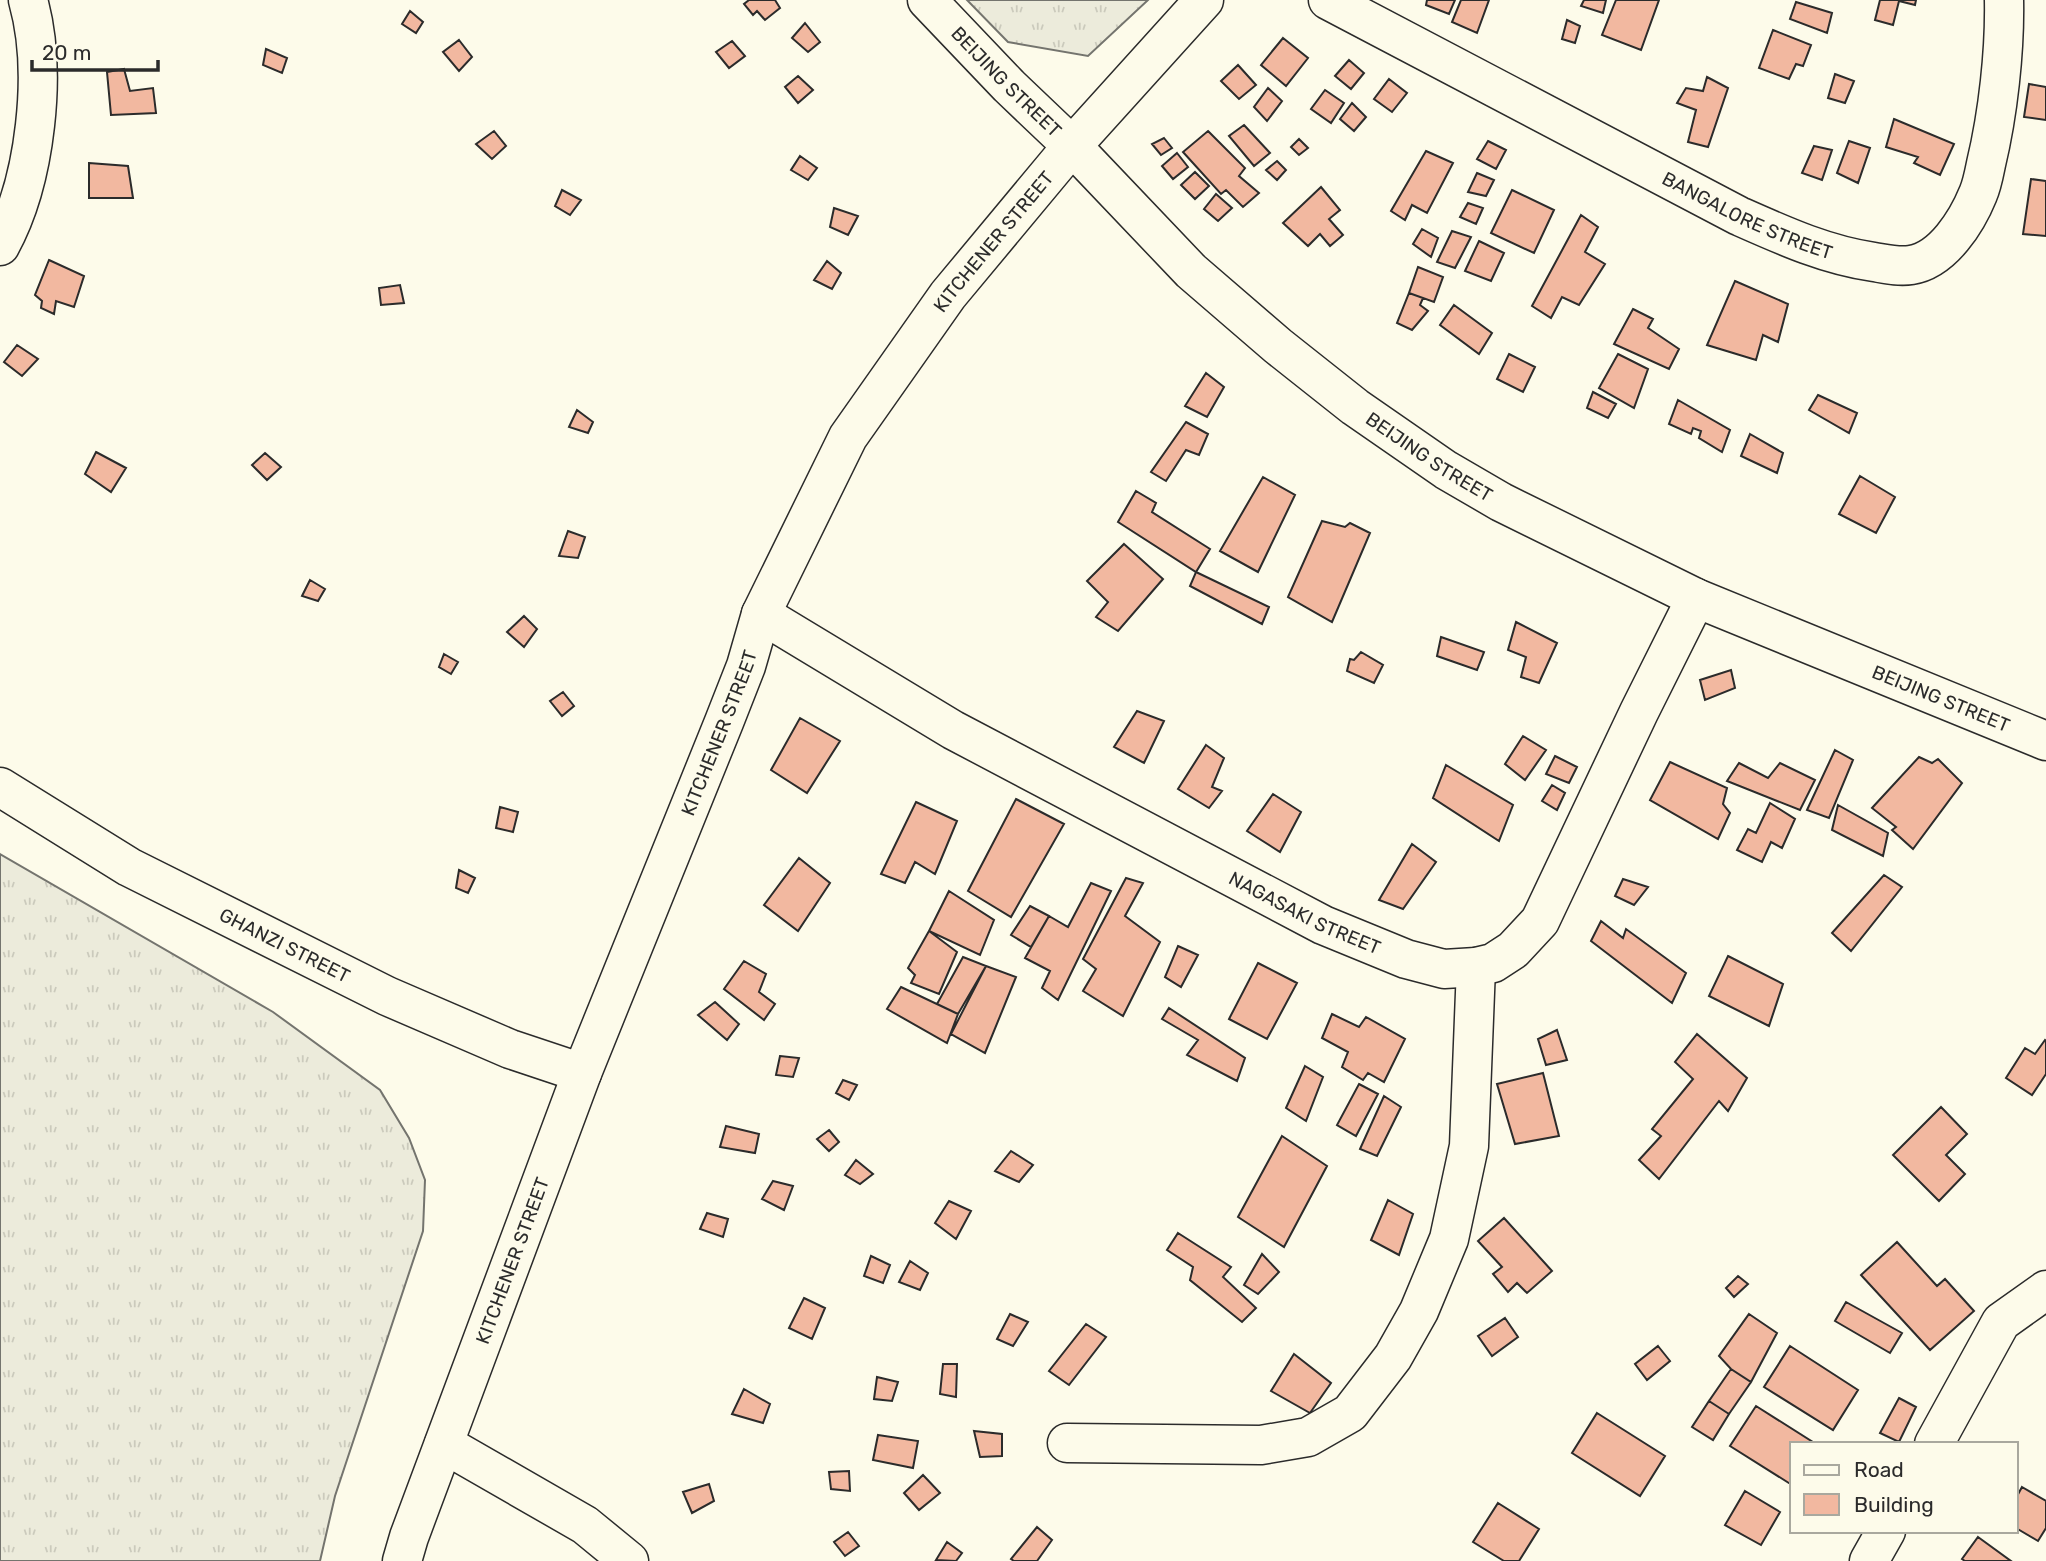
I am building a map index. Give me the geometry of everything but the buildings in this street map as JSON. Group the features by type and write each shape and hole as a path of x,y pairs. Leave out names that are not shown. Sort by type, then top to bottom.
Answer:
{"street":[{"path":"0,246 24,188 34,138 36,62 34,21 28,0"},
{"name":"BEIJING STREET","path":"927,0 1191,271 1278,346 1355,407 1447,470 1501,502 1696,598 2046,741"},
{"name":"KITCHENER STREET","path":"402,1561 582,1073 746,666 761,614 848,437 948,295 1072,146 1204,0"},
{"name":"BANGALORE STREET","path":"1328,0 1739,216 1805,245 1851,259 1898,266 1926,261 1934,256 1956,231 1980,192 1997,102 2004,0"},
{"name":"NAGASAKI STREET","path":"761,614 953,730 1323,925 1406,959 1444,969 1493,963 1513,950 1540,921 1696,598"},
{"name":"GHANZI STREET","path":"0,787 129,867 387,996 510,1049 582,1073"},
{"path":"1067,1443 1261,1445 1308,1437 1350,1413 1393,1357 1419,1311 1448,1239 1469,1146 1476,967"},
{"path":"1935,1442 2001,1322 2046,1290"},
{"path":"444,1444 585,1525 629,1561"},
{"path":"1869,1561 1885,1533"}],"green space":[{"path":"967,0 1148,0 1088,56 1008,42"},
{"path":"0,854 273,1012 380,1090 409,1138 425,1180 423,1231 335,1496 320,1561 0,1561"}]}
